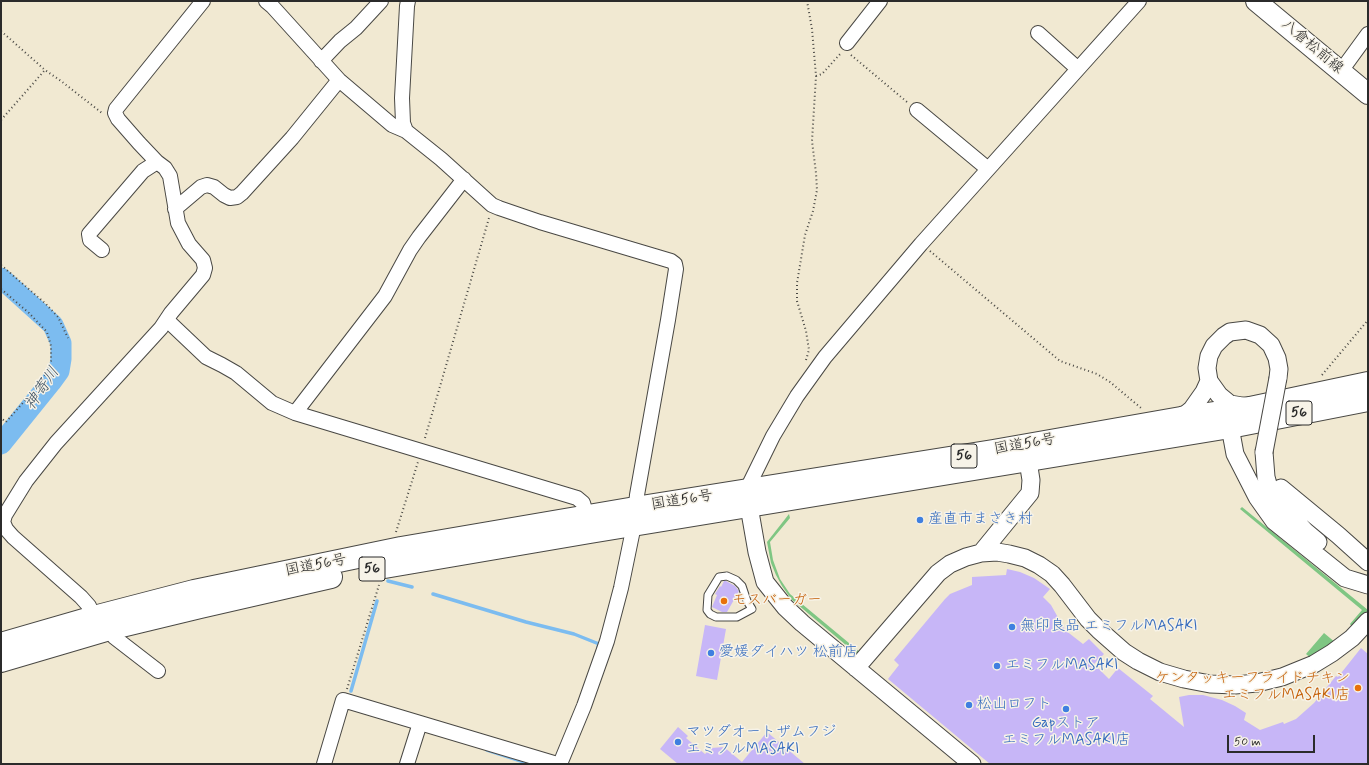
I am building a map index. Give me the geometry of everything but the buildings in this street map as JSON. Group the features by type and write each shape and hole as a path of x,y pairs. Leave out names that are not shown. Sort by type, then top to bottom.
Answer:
{"highway":[{"name":"国道56号","path":"1,661 102,626 194,591 747,498 993,451 1181,418 1250,408 1368,383"},
{"name":"国道56号","path":"747,498 1028,461 1230,427 1368,400"},
{"name":"国道56号","path":"1,644 102,626"}],"main road":[{"name":"八倉松前線","path":"1256,1 1368,94"}],"street":[{"path":"158,671 102,626 89,606 81,597 13,537 6,530 3,522 5,515 26,481 56,443 167,320 203,275 205,268 203,260 189,244 178,223 170,176 165,168 157,162 118,119 115,113 116,109 203,1"},
{"path":"266,1 339,80 392,125 406,131 441,159 493,205 540,222 671,261 675,264 676,269 635,517 621,588 607,641 584,706 558,764 343,700 324,764"},
{"path":"321,61 340,41 356,28 381,1"},
{"path":"406,131 403,123 402,98 406,12 408,1"},
{"path":"846,46 880,1"},
{"path":"972,764 785,607 765,582 747,498 773,436 797,396 825,357 921,244 1139,1"},
{"path":"1038,33 1078,69"},
{"path":"1340,71 1368,34"},
{"path":"176,209 201,187 207,185 214,187 230,198 237,197 242,194 292,138 339,80"},
{"path":"917,110 988,169"},
{"path":"102,250 90,240 89,234 143,171 157,162"},
{"path":"295,413 385,296 410,250 464,179"},
{"path":"167,320 206,357 236,373 272,403 295,413 577,498 583,503 589,524"},
{"path":"1250,408 1230,404 1219,394 1209,381 1207,368 1209,356 1214,346 1230,332 1246,330 1260,335 1271,345 1278,358 1278,378 1264,452 1266,478 1275,500 1304,531 1368,584"},
{"path":"1181,418 1192,408 1209,381"},
{"path":"1230,427 1235,454 1249,476 1257,497 1274,521 1345,578 1368,584"},
{"path":"981,553 1030,493 1031,480 1028,461"},
{"path":"1281,488 1368,562"},
{"path":"1295,520 1309,526 1368,577"},
{"path":"1319,534 1333,539 1368,566"},
{"path":"856,668 938,573 950,564 966,557 981,553 997,552 1009,554 1025,558 1039,565 1052,574 1088,619 1124,652 1160,672 1184,680 1210,684 1235,685 1257,683 1282,677 1314,664 1332,654 1352,638 1368,621"},
{"path":"407,764 420,723"}],"lane":[{"path":"727,576 736,580 742,586 747,601 752,609 737,618 716,617 710,614 707,610 708,595 719,577 727,576"}],"path":[{"path":"806,363 809,350 806,331 797,301 797,283 805,235 813,211 817,190 812,140 816,76 812,29 807,1"},
{"path":"1,31 45,70 104,114 115,113"},
{"path":"816,76 822,74 846,46 917,110"},
{"path":"1,120 45,70"},
{"path":"343,700 421,451 493,205"},
{"path":"921,244 1060,361 1097,374 1110,382 1142,409"},
{"path":"1,265 46,304 58,317 68,338"},
{"path":"1,289 30,313 47,332 51,346 51,361 46,374 32,393 6,422 1,418"},
{"path":"1322,376 1368,320"}],"green space":[{"path":"1242,507 1368,610 1355,628 1350,624 1362,610 1240,509"},
{"path":"789,514 790,518 770,542 773,560 780,579 790,594 861,653 859,656 791,599 776,575 771,563 767,542"},
{"path":"1324,633 1336,643 1312,659 1306,654"}],"waterway":[{"name":"神寄川","path":"1,278 53,325 61,343 59,371 1,444"},
{"path":"388,581 412,587"},
{"path":"433,594 526,622 574,634 599,644 598,647"},
{"path":"351,691 377,601"},
{"path":"487,750 530,764"}],"place":[{"name":"産直市まさき村","path":"920,520"},
{"name":"モスバーガー","path":"724,601"},
{"name":"無印良品 エミフルMASAKI","path":"1012,627"},
{"name":"愛媛ダイハツ 松前店","path":"711,653"},
{"name":"エミフルMASAKI","path":"997,666"},
{"name":"ケンタッキーフライドチキン エミフルMASAKI店","path":"1358,688"},
{"name":"松山ロフト","path":"969,705"},
{"name":"Gapストア エミフルMASAKI店","path":"1066,709"},
{"name":"マツダオートザムフジ エミフルMASAKI","path":"678,742"}]}
